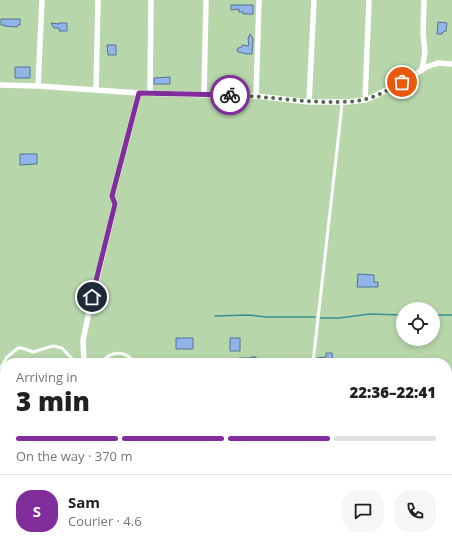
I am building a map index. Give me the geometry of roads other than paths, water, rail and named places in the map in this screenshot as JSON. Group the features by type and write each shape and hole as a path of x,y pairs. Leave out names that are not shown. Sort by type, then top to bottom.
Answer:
{"street":[{"path":"38,86 42,0"},
{"path":"96,89 98,0"},
{"path":"150,93 152,0"},
{"path":"204,94 206,0"},
{"path":"256,96 259,0"},
{"path":"309,102 314,0"},
{"path":"365,100 369,0"},
{"path":"422,70 426,52 423,34 424,0"},
{"path":"0,85 96,89 139,93 256,96 309,102 342,102 365,100 375,96 426,67 438,63 452,63"},
{"path":"84,358 83,340 115,204 112,196 139,93"}],"lane":[{"path":"314,358 342,102"},
{"path":"5,358 18,348 33,352 53,346 62,348 71,358"},
{"path":"105,358 113,354 126,354 131,358"}],"waterway":[{"path":"320,318 339,318 370,314 396,315"},
{"path":"215,316 248,315 267,317 315,317"},
{"path":"440,315 452,315"}]}
